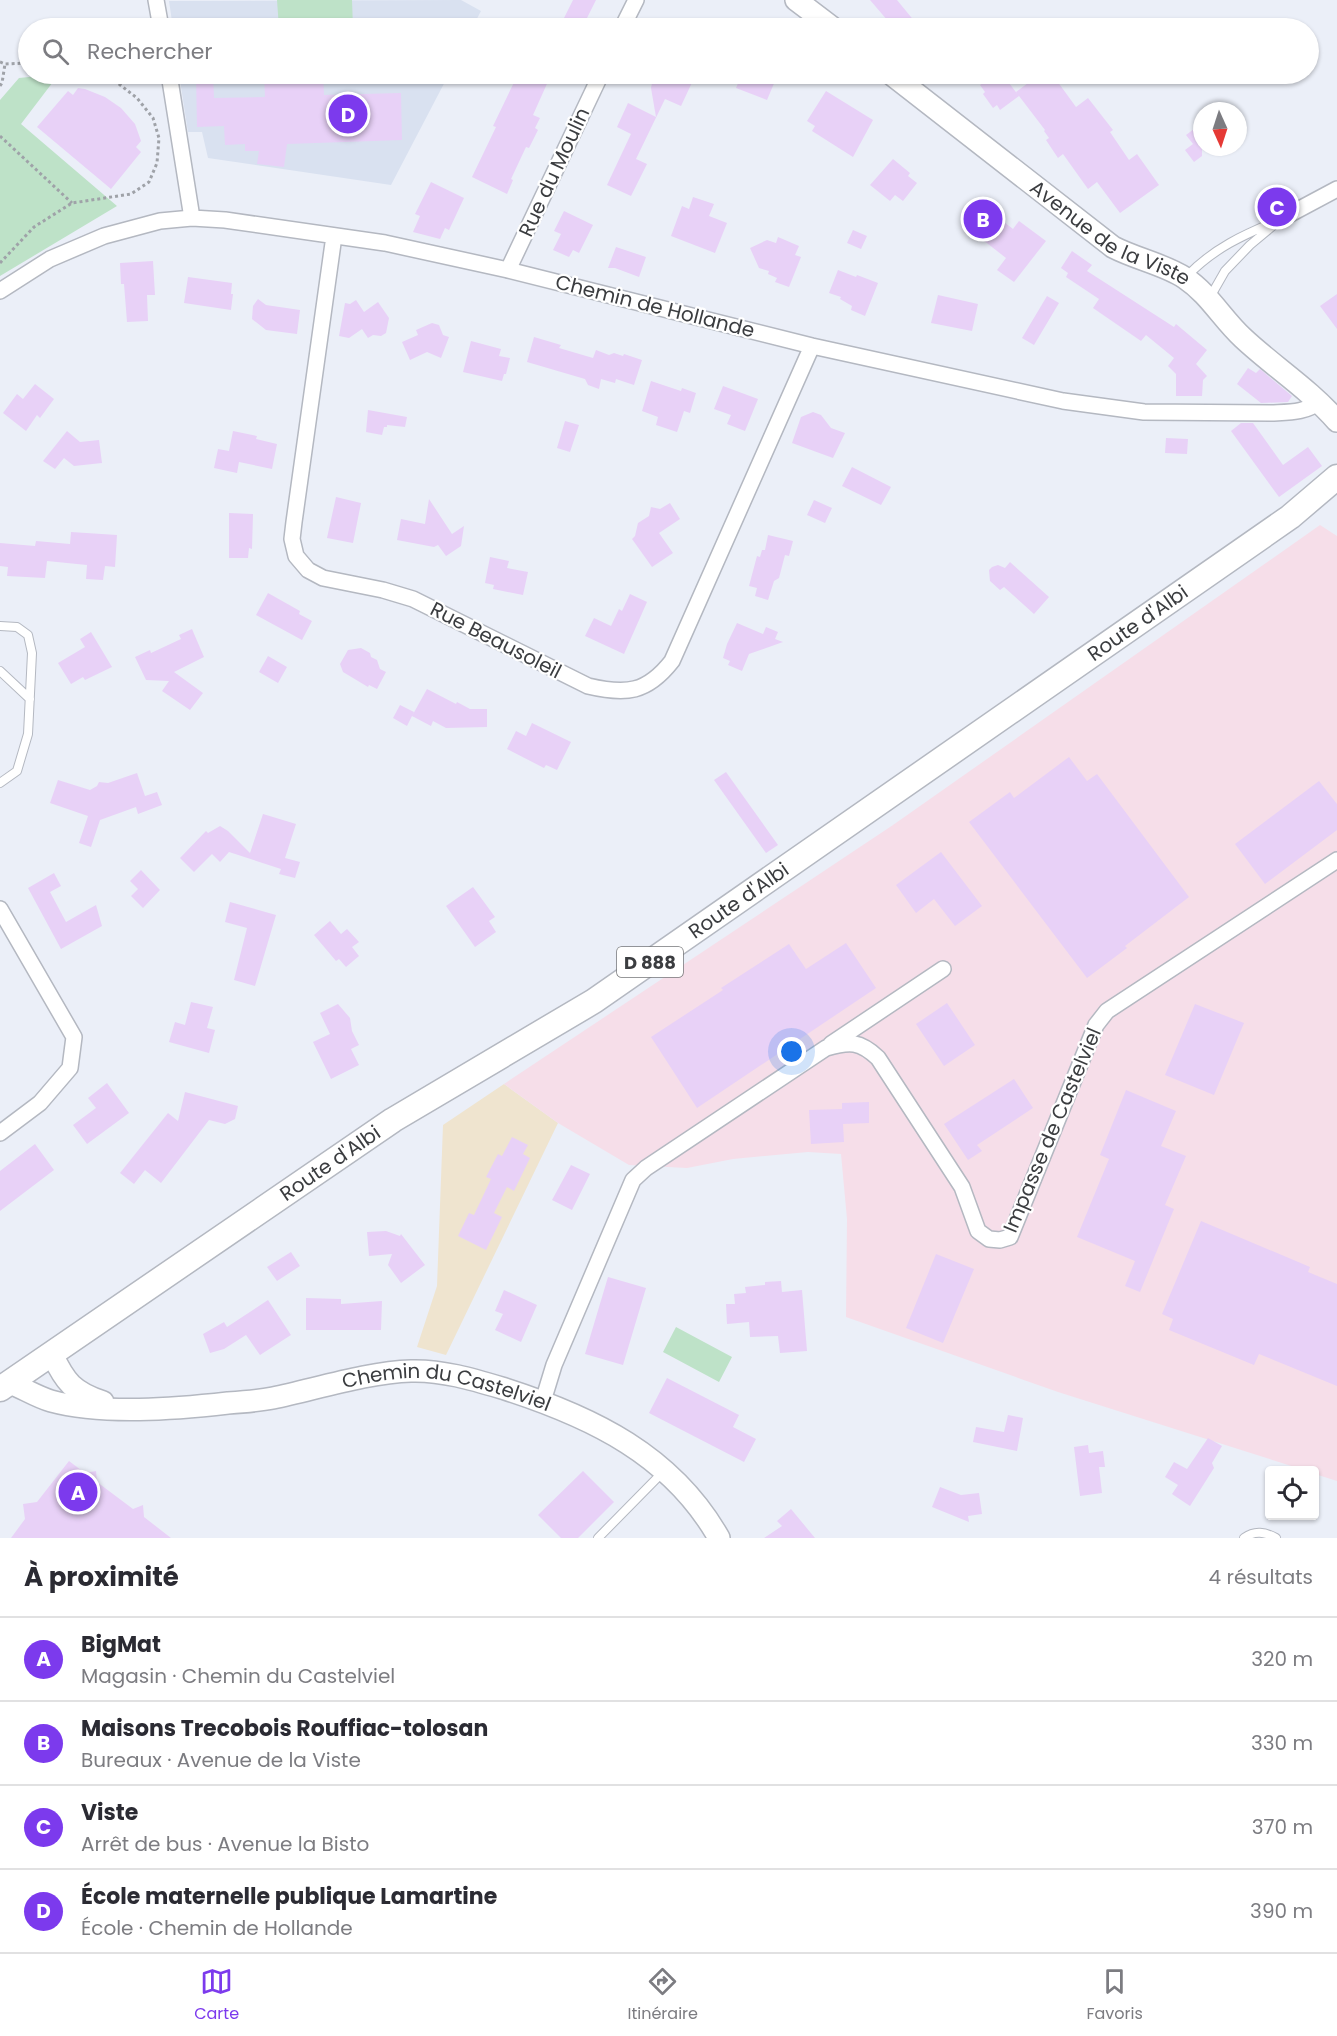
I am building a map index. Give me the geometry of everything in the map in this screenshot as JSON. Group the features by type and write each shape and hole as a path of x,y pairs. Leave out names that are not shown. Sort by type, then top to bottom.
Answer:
{"main road":[{"name":"Route d'Albi","path":"5,1386 393,1120 594,1001 1290,517 1337,477"},
{"name":"Route d'Albi","path":"1290,517 1337,495"}],"street":[{"path":"156,0 159,18"},
{"path":"627,18 636,0"},
{"path":"796,0 820,18"},
{"path":"171,84 192,218"},
{"name":"Rue du Moulin","path":"508,270 596,84"},
{"name":"Avenue de la Viste","path":"904,84 1113,247 1131,257 1185,278 1209,300 1242,338 1328,403 1337,421"},
{"path":"1279,220 1337,189"},
{"name":"Chemin de Hollande","path":"0,291 50,259 91,240 160,221 192,218 225,220 385,243 508,270 812,346 1063,401 1144,412 1292,412 1328,403"},
{"name":"Rue Beausoleil","path":"334,236 294,522 292,539 296,556 308,570 323,578 383,590 413,599 588,686 605,690 624,691 643,686 659,678 672,661 812,346"},
{"name":"Impasse de Castelviel","path":"826,1048 840,1043 854,1044 866,1047 878,1058 962,1187 978,1231 989,1239 1010,1238 1096,1025 1107,1011 1337,860"},
{"path":"0,909 74,1036 70,1068 40,1103 0,1133"},
{"name":"Impasse de Castelviel","path":"543,1401 554,1365 633,1180 646,1168 942,969"},
{"name":"Chemin du Castelviel","path":"52,1354 70,1386 89,1397 124,1409"},
{"name":"Chemin du Castelviel","path":"5,1386 51,1401 86,1406 124,1409 188,1408 270,1399 378,1375 411,1371 438,1372 471,1378 543,1401 577,1415 639,1449 665,1470 693,1499 719,1538"}],"lane":[{"path":"1185,278 1203,259 1244,234 1279,220"},
{"path":"1209,300 1225,271 1250,244 1279,220"},
{"path":"0,626 17,627 28,636 32,653 28,734 17,771 0,783"},
{"path":"0,671 30,699"},
{"path":"598,1538 665,1470"},
{"path":"1244,1538 1263,1532 1276,1538"}],"path":[{"path":"0,62 18,63"},
{"path":"0,86 5,64"},
{"path":"0,263 34,227 72,203 131,194 149,182 157,163 159,138 153,118 137,98 119,84"},
{"path":"0,136 72,203"}],"shaded area":[{"path":"461,0 481,11 477,18 172,18 169,1"},
{"path":"181,84 444,84 391,185 208,158 202,132 188,132"},
{"path":"1320,525 1337,536 1337,1481 1319,1475 1319,1466 1291,1466 1058,1392 846,1317 847,1219 841,1154 808,1152 733,1159 687,1168 629,1165 558,1123 504,1084 893,825"},
{"path":"504,1084 558,1123 446,1355 417,1347 437,1286 443,1125"}],"green space":[{"path":"277,0 352,0 353,18 278,18"},
{"path":"18,79 18,84 51,84 21,124 117,206 0,276 0,100"},
{"path":"676,1327 732,1357 719,1382 663,1352"}],"building":[{"path":"573,0 596,0 587,18 564,18"},
{"path":"870,0 897,0 912,18 885,18"},
{"path":"196,84 213,84 214,98 265,97 264,84 323,84 324,95 401,93 402,140 287,144 284,167 257,164 259,151 245,151 245,144 225,145 224,126 197,127"},
{"path":"513,84 547,84 533,115 540,118 535,128 538,130 529,148 526,147 511,179 513,180 507,194 472,177 496,127 493,126"},
{"path":"652,84 691,84 681,106 665,99 636,159 647,164 631,196 607,185 631,134 617,127 628,103 656,117"},
{"path":"738,84 774,84 767,100 736,88"},
{"path":"1010,84 1019,96 1000,110 997,105 993,108 983,94 985,92 980,85"},
{"path":"1027,84 1059,84 1076,107 1088,98 1113,130 1110,132 1129,160 1137,154 1159,185 1120,213 1097,182 1088,189 1063,154 1058,158 1046,140 1049,138 1045,130 1016,92"},
{"path":"78,88 105,97 121,108 135,124 141,141 136,147 141,152 111,189 37,127 68,91 73,95"},
{"path":"826,91 873,120 853,157 812,131 815,126 807,121"},
{"path":"1193,130 1193,144 1186,135"},
{"path":"1193,144 1193,156 1202,156 1194,162 1185,150"},
{"path":"893,159 910,173 908,176 917,183 903,201 895,195 890,201 870,185"},
{"path":"431,182 464,198 449,230 445,228 440,239 413,232 420,216 415,214"},
{"path":"693,197 714,204 709,216 727,223 715,253 671,236 682,206 689,209"},
{"path":"564,211 593,225 579,253 573,250 569,257 553,250 561,234 554,231"},
{"path":"991,212 1013,229 1019,221 1046,241 1014,282 997,270 1006,258 974,233"},
{"path":"853,230 867,236 861,249 847,243"},
{"path":"778,237 799,246 795,255 801,257 789,287 775,282 777,278 768,274 769,271 759,268 750,248 767,240 776,243"},
{"path":"616,247 646,257 639,277 615,268 608,268"},
{"path":"1072,251 1092,265 1087,271 1174,327 1176,324 1207,350 1196,364 1207,376 1203,380 1202,396 1176,396 1176,374 1168,366 1174,358 1146,335 1141,341 1093,308 1099,299 1066,277 1068,273 1061,268"},
{"path":"153,261 155,295 147,295 148,321 127,322 120,263"},
{"path":"838,270 878,283 865,316 851,310 852,306 840,299 841,297 829,293"},
{"path":"188,277 232,283 231,310 184,303"},
{"path":"1337,294 1337,329 1320,306"},
{"path":"938,295 978,304 972,331 931,323"},
{"path":"1047,296 1059,303 1034,345 1022,338"},
{"path":"258,299 266,305 300,310 297,334 266,330 252,319 253,306"},
{"path":"356,300 364,312 378,302 389,318 386,333 368,338 362,329 349,338 339,336 345,303 350,304"},
{"path":"432,323 439,325 443,335 449,337 441,358 427,352 410,360 402,342 418,335 416,330"},
{"path":"534,337 561,345 559,348 593,358 596,350 609,355 614,353 623,356 624,354 642,360 634,385 616,379 615,383 601,379 599,389 588,385 585,379 527,362"},
{"path":"471,341 501,349 499,356 510,358 502,381 463,372"},
{"path":"1248,368 1256,373 1260,369 1292,396 1288,402 1261,403 1237,384"},
{"path":"651,381 681,391 682,388 696,393 690,413 684,411 677,432 656,425 658,417 642,411"},
{"path":"35,384 54,399 40,418 37,415 26,431 3,413 17,394 23,399"},
{"path":"723,386 758,399 745,431 727,424 731,415 714,409"},
{"path":"368,410 407,417 405,427 387,425 382,435 366,432"},
{"path":"813,412 821,415 831,428 845,433 833,458 792,443 801,417"},
{"path":"565,421 579,425 570,452 557,448"},
{"path":"1241,423 1253,423 1283,465 1308,447 1322,466 1279,497 1231,431"},
{"path":"67,431 80,442 99,440 102,463 74,466 64,458 55,469 43,461"},
{"path":"233,431 257,436 256,439 277,444 272,469 239,462 237,473 214,468 218,449 229,451"},
{"path":"1166,438 1188,439 1187,454 1165,453"},
{"path":"852,467 891,487 881,505 842,486"},
{"path":"336,497 361,503 353,543 327,538"},
{"path":"429,499 452,534 464,526 461,546 446,556 438,545 434,547 397,540 401,519 425,524"},
{"path":"814,500 832,508 825,523 807,515"},
{"path":"670,503 680,519 659,533 673,553 652,567 632,539 638,523 649,516 651,507 660,509"},
{"path":"229,513 253,514 252,549 249,548 248,558 229,558"},
{"path":"71,532 117,535 115,567 105,566 103,580 86,579 87,565 47,561 45,578 7,576 8,567 0,566 0,543 35,546 36,541 70,544"},
{"path":"768,535 793,541 789,556 785,555 779,578 774,581 768,600 755,596 757,588 749,586 757,556 760,557 762,550 765,550"},
{"path":"490,557 509,561 507,568 528,572 523,595 493,589 494,585 485,583"},
{"path":"1010,562 1049,597 1034,614 1004,587 1000,590 990,581 989,570 992,567 998,565 1005,568"},
{"path":"268,593 300,611 299,614 312,621 302,640 256,615"},
{"path":"630,594 647,602 624,654 585,636 594,618 611,626 619,609 622,611"},
{"path":"737,623 763,634 766,627 778,632 775,639 783,642 749,654 742,671 728,665 730,661 723,658"},
{"path":"192,629 204,657 174,672 203,693 190,710 162,691 169,681 146,680 135,657 150,650 151,653 181,639 179,635"},
{"path":"91,632 112,667 85,680 83,677 71,684 58,663 85,647 80,639"},
{"path":"361,648 370,653 371,657 377,660 380,669 386,672 377,689 369,685 368,687 343,672 340,664 348,650"},
{"path":"268,656 287,667 278,683 259,672"},
{"path":"427,689 470,709 487,709 487,727 446,728 433,721 431,726 412,716"},
{"path":"400,705 414,712 407,726 393,718"},
{"path":"532,723 571,742 557,770 546,765 544,768 507,749 516,731 526,736"},
{"path":"1069,757 1087,781 1097,774 1189,897 1087,978 969,822 1010,792 1014,798"},
{"path":"726,772 778,845 766,853 714,780"},
{"path":"137,773 145,796 157,792 162,805 138,814 136,807 100,820 91,847 79,843 88,816 50,803 58,780 90,790 99,782 108,783"},
{"path":"1319,781 1337,804 1337,830 1265,884 1235,844"},
{"path":"263,814 296,824 285,858 300,862 295,878 279,874 281,869 229,852 220,862 212,854 194,872 180,858 206,831 208,833 220,826 250,853"},
{"path":"941,852 982,906 955,926 934,899 916,913 896,885"},
{"path":"141,870 160,890 143,908 131,896 138,889 130,881"},
{"path":"54,873 61,886 50,892 66,922 96,905 102,926 61,949 28,888"},
{"path":"473,887 495,917 489,921 496,932 475,947 446,906"},
{"path":"230,902 276,915 255,986 234,980 247,928 225,922"},
{"path":"330,921 341,934 347,929 359,942 352,947 359,956 346,967 339,959 336,961 314,935"},
{"path":"846,943 876,988 697,1108 651,1037 789,944 806,969"},
{"path":"191,1002 213,1007 207,1028 215,1030 209,1053 169,1042 175,1022 185,1025"},
{"path":"947,1003 975,1045 944,1066 916,1024"},
{"path":"338,1004 350,1018 352,1031 359,1045 351,1049 359,1065 331,1079 313,1042 330,1034 320,1013"},
{"path":"1195,1004 1244,1023 1214,1095 1165,1075"},
{"path":"1014,1079 1033,1108 977,1145 982,1151 968,1160 944,1124"},
{"path":"107,1083 129,1113 87,1144 73,1125 96,1108 88,1098"},
{"path":"1126,1090 1176,1111 1161,1146 1186,1156 1165,1205 1174,1209 1140,1292 1125,1286 1135,1261 1077,1237 1109,1159 1100,1155"},
{"path":"185,1092 238,1106 235,1119 225,1124 209,1120 161,1183 145,1170 134,1184 120,1173 168,1113 178,1121"},
{"path":"869,1102 869,1123 843,1124 844,1142 811,1144 809,1110 842,1109 842,1103"},
{"path":"512,1137 528,1145 523,1154 530,1158 514,1191 507,1187 494,1213 502,1217 486,1250 458,1236 469,1213 474,1215 491,1179 486,1177 498,1154 502,1156"},
{"path":"35,1144 54,1170 0,1211 0,1171"},
{"path":"571,1165 590,1174 572,1210 552,1200"},
{"path":"1201,1221 1310,1267 1308,1272 1337,1284 1337,1386 1259,1354 1254,1365 1169,1330 1173,1319 1162,1314"},
{"path":"386,1231 400,1236 401,1234 425,1265 401,1283 388,1265 392,1254 369,1256 367,1232"},
{"path":"291,1252 300,1266 277,1281 267,1267"},
{"path":"936,1254 974,1269 943,1343 906,1328"},
{"path":"608,1277 646,1288 623,1365 585,1354"},
{"path":"781,1281 782,1292 802,1290 807,1351 780,1353 778,1336 750,1337 749,1322 727,1324 726,1304 735,1304 734,1294 746,1293 745,1287"},
{"path":"504,1290 537,1305 521,1342 495,1330 503,1314 495,1311"},
{"path":"306,1298 341,1299 341,1304 382,1301 381,1330 306,1330"},
{"path":"268,1300 291,1335 260,1355 246,1335 224,1349 210,1353 203,1334 224,1322 227,1327"},
{"path":"667,1378 739,1415 733,1427 756,1439 744,1462 649,1413"},
{"path":"1008,1415 1023,1418 1017,1451 973,1442 976,1427 1004,1432"},
{"path":"1208,1438 1222,1446 1212,1463 1214,1468 1190,1506 1172,1494 1178,1485 1165,1477 1174,1462 1187,1469"},
{"path":"1088,1445 1089,1453 1103,1451 1105,1467 1099,1467 1102,1493 1080,1496 1074,1447"},
{"path":"69,1461 85,1473 96,1471 97,1482 133,1509 143,1505 144,1517 171,1538 11,1538 25,1519 23,1504 37,1502"},
{"path":"583,1471 614,1502 578,1538 561,1538 538,1515"},
{"path":"940,1487 961,1495 979,1493 982,1514 968,1516 969,1522 932,1507"},
{"path":"791,1509 815,1538 764,1538 782,1526 777,1521"}],"place":[{"name":"École maternelle publique Lamartine","path":"348,114"},
{"name":"Viste","path":"1277,207"},
{"name":"Maisons Trecobois Rouffiac-tolosan","path":"983,219"},
{"name":"BigMat","path":"78,1492"}]}
